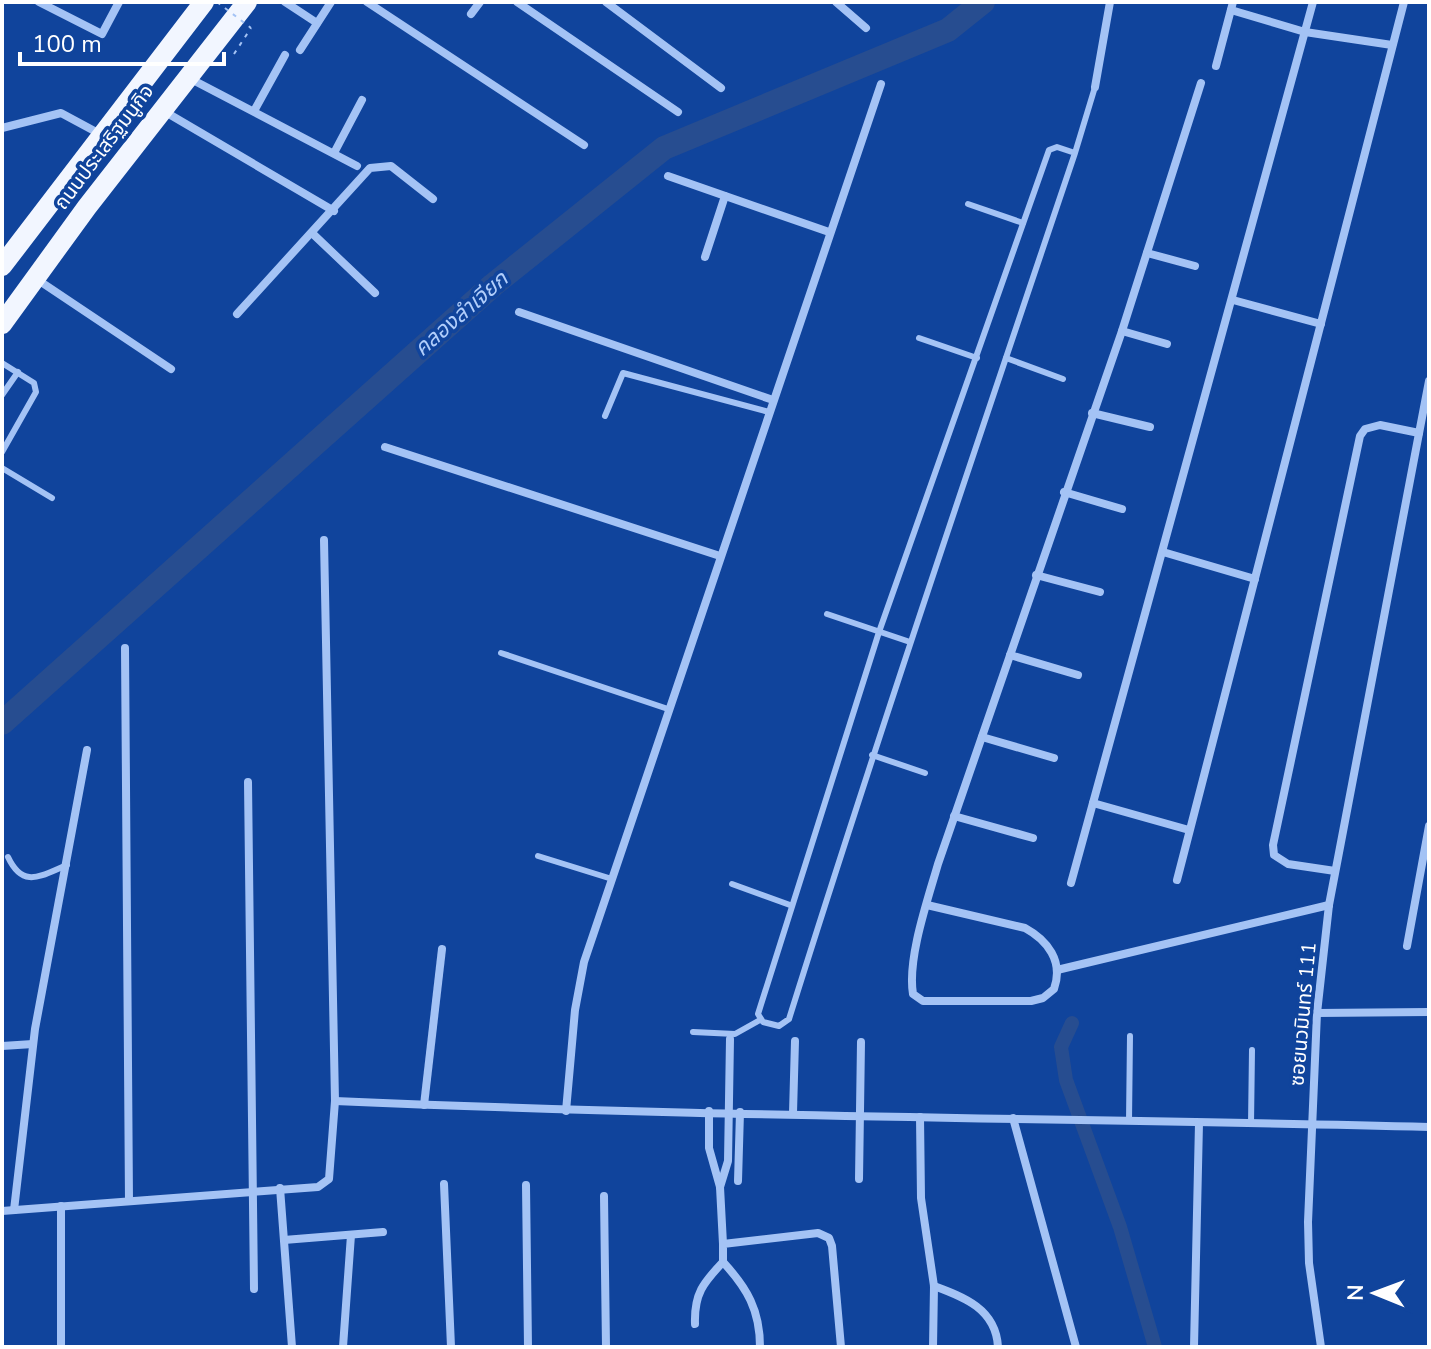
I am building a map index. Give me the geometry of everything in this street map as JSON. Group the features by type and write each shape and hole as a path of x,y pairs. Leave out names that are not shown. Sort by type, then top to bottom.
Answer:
{"main road":[{"name":"ถนนประเสริฐมนูกิจ","path":"4,258 204,2"},
{"name":"ถนนประเสริฐมนูกิจ","path":"2,324 247,2"}],"street":[{"path":"39,2 102,34 119,2"},
{"path":"285,2 317,23"},
{"path":"300,50 331,2"},
{"path":"367,2 584,145"},
{"path":"471,14 480,2"},
{"path":"517,2 678,112"},
{"path":"606,2 721,88"},
{"path":"836,2 866,28"},
{"path":"1095,87 1110,2"},
{"path":"1071,883 1313,2"},
{"path":"1177,880 1404,2"},
{"path":"1216,66 1232,6 1305,32 1392,45"},
{"path":"254,111 285,55"},
{"path":"188,77 357,166"},
{"path":"927,905 1025,928 1047,943 1057,970 1054,989 1043,998 1031,1001 915,999 912,978 927,905 954,816 1122,331 1201,83"},
{"path":"566,1111 584,962 881,84"},
{"path":"334,153 362,100"},
{"path":"162,110 334,211"},
{"path":"2,128 61,113 101,135"},
{"path":"237,314 370,168 391,166 433,199"},
{"path":"668,176 829,232"},
{"path":"705,257 725,196"},
{"path":"313,234 375,293"},
{"path":"1147,253 1195,266"},
{"path":"35,278 171,369"},
{"path":"1233,300 1321,324"},
{"path":"519,312 773,400"},
{"path":"1122,331 1167,344"},
{"name":"ซอยนวมินทร์ 111","path":"1321,1347 1309,1263 1310,1124 1317,1013 1329,905 1429,381"},
{"path":"1092,413 1150,427"},
{"path":"1335,871 1288,864 1274,855 1273,845 1360,436 1365,429 1380,425 1419,433"},
{"path":"385,447 720,556"},
{"path":"1064,492 1122,509"},
{"path":"2,1211 318,1187 329,1179 335,1101 324,540"},
{"path":"1163,552 1255,579"},
{"path":"1036,575 1100,592"},
{"path":"125,648 129,1201"},
{"path":"1010,655 1078,675"},
{"path":"982,737 1054,758"},
{"path":"14,1210 33,1044 87,750"},
{"path":"248,782 254,1289"},
{"path":"1093,803 1189,830"},
{"path":"954,816 1033,838"},
{"path":"1407,946 1429,826"},
{"path":"1057,970 1329,905"},
{"path":"424,1105 442,949"},
{"path":"1317,1013 1429,1012"},
{"path":"720,1187 728,1161 730,1039"},
{"path":"793,1113 795,1041"},
{"path":"859,1179 861,1042"},
{"path":"2,1046 33,1044"},
{"path":"335,1101 566,1111 728,1111 1429,1127"},
{"path":"709,1111 710,1161 720,1187 723,1262 743,1284 755,1306 760,1347"},
{"path":"738,1181 740,1112"},
{"path":"920,1117 921,1198 934,1286 933,1347"},
{"path":"1013,1118 1076,1347"},
{"path":"1194,1347 1199,1123"},
{"path":"444,1184 451,1347"},
{"path":"526,1185 528,1347"},
{"path":"280,1188 292,1347"},
{"path":"604,1196 606,1347"},
{"path":"61,1206 61,1347"},
{"path":"284,1240 383,1232"},
{"path":"723,1244 818,1233 829,1238 841,1347"},
{"path":"343,1347 351,1235"},
{"path":"695,1324 694,1300 700,1286 723,1262"},
{"path":"934,1286 969,1299 979,1307 990,1321 998,1347"}],"lane":[{"path":"693,1032 735,1034 760,1020 779,1026 789,1019 872,755 1095,87"},
{"path":"760,1020 759,1010 790,905 879,632 1049,150 1057,147 1075,153"},
{"path":"968,204 1023,223"},
{"path":"919,338 977,358"},
{"path":"1006,358 1063,379"},
{"path":"2,363 34,383 36,397 2,452"},
{"path":"2,395 18,372"},
{"path":"605,416 623,373 769,412"},
{"path":"2,468 52,498"},
{"path":"827,614 910,642"},
{"path":"501,653 668,709"},
{"path":"872,755 925,773"},
{"path":"538,856 612,879"},
{"path":"8,857 15,873 24,877 39,876 67,865"},
{"path":"732,884 790,905"},
{"path":"1129,1121 1130,1036"},
{"path":"1251,1124 1252,1050"}],"path":[{"path":"217,2 251,28 234,54"}],"waterway":[{"name":"คลองลำเจียก","path":"2,723 493,285 664,148 948,30 983,2"},
{"path":"1072,1023 1061,1047 1066,1080 1120,1227 1155,1347"}]}
